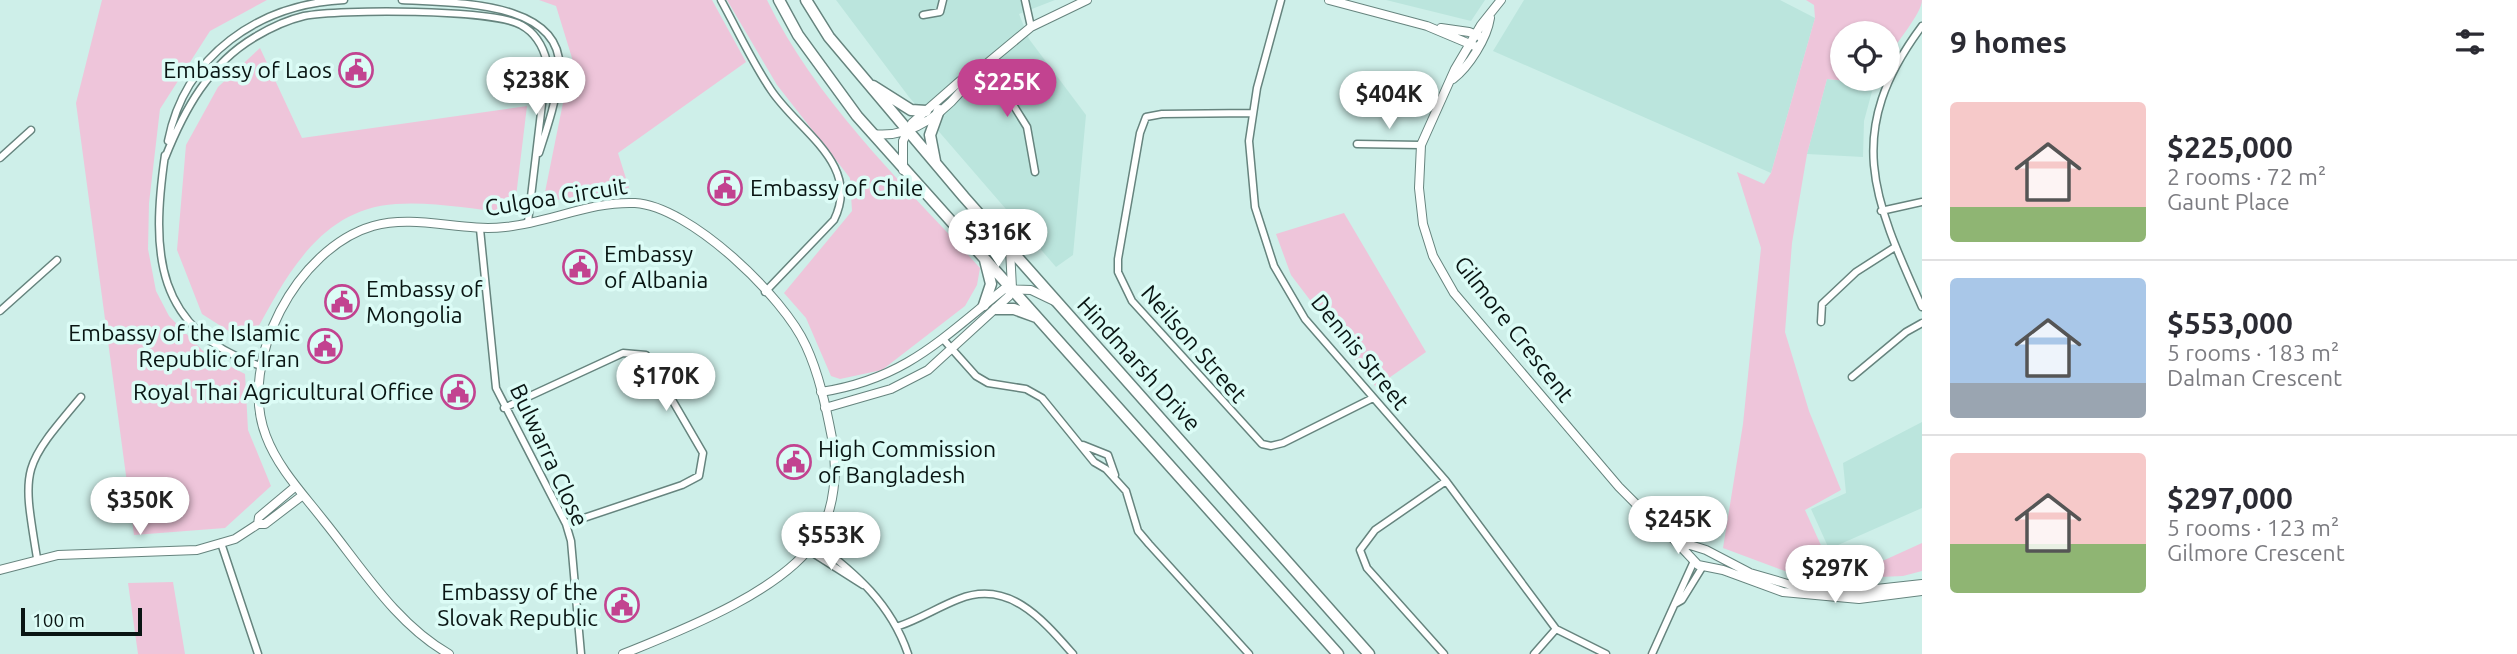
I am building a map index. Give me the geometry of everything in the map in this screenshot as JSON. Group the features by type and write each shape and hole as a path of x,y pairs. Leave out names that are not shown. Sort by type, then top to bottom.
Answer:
{"main road":[{"name":"Hindmarsh Drive","path":"779,0 829,82 873,134 1338,654"},
{"name":"Hindmarsh Drive","path":"806,0 829,37 865,81 1055,302 1368,654"},
{"path":"865,81 911,110 926,111"},
{"path":"935,161 930,135 939,110"},
{"path":"984,257 991,284 984,305"},
{"path":"996,309 1014,309 1038,317"}],"street":[{"path":"261,366 233,357 211,343 190,324 167,289 160,259 159,225 165,158 173,117 201,66 225,43 275,13 301,5 344,0"},
{"path":"402,0 509,8 537,20 548,33 556,48 559,73 551,115 536,165"},
{"path":"721,0 771,91 828,156 841,179 841,206 834,220 765,292"},
{"path":"923,15 940,12 943,0"},
{"path":"1025,0 1031,27"},
{"path":"873,134 898,136 917,129 965,87 973,75 1031,27 1087,0"},
{"name":"Dennis Street","path":"1281,0 1252,113 1250,172 1255,206 1275,266 1305,319 1446,481 1556,629 1606,654"},
{"path":"1329,0 1427,26 1479,36"},
{"name":"Gilmore Crescent","path":"1501,0 1479,36 1462,73 1453,79 1422,145 1419,188 1423,224 1433,256 1454,293 1619,487 1665,530 1679,548 1705,566"},
{"path":"165,158 180,119 196,94 231,54 255,37 303,17 337,12 397,12 509,20 530,31 539,40 547,62 528,222"},
{"path":"1427,26 1474,46"},
{"path":"1922,26 1891,79 1878,116 1873,169 1881,211 1922,307"},
{"path":"1914,36 1922,42"},
{"path":"987,63 1027,127 1035,172"},
{"path":"904,170 903,141 912,123 960,81 973,75"},
{"name":"Neilson Street","path":"1252,113 1162,114 1146,117 1140,133 1118,259 1123,287 1149,321 1262,444 1272,446 1283,443 1373,398"},
{"path":"0,158 31,130"},
{"path":"1357,144 1422,145"},
{"path":"1881,211 1922,202"},
{"name":"Culgoa Circuit","path":"449,654 406,623 282,468 265,434 260,408 261,366 265,343 287,298 316,264 349,235 374,226 400,222 480,229 528,222 594,206 641,203 670,212 696,226 788,316 805,343 821,392 832,438 834,486 827,513 814,542 789,569 685,629 623,654"},
{"name":"Bulwarra Close","path":"480,229 492,366 504,408 566,524 581,654"},
{"path":"1821,322 1822,304 1857,272 1895,247"},
{"path":"825,408 891,389 928,370 996,309 1012,288 1010,249"},
{"path":"0,310 57,260"},
{"path":"821,392 892,373 943,339 1004,289 1031,290 1055,302"},
{"path":"1852,377 1906,332 1922,323"},
{"path":"943,339 976,376 988,383 1026,389 1042,398 1094,462 1117,480 1126,491 1138,531 1249,654"},
{"path":"504,408 623,353 646,355 703,453 699,476 682,485 566,524"},
{"path":"37,558 27,498 32,460 81,397"},
{"path":"1081,444 1106,453 1117,480"},
{"path":"1444,654 1367,568 1360,550 1375,530 1446,481"},
{"path":"258,524 259,517 296,486"},
{"path":"0,570 37,558 83,552 197,550 235,539 258,524 265,524 303,495"},
{"name":"Gilmore Crescent","path":"1665,530 1710,554"},
{"path":"814,542 858,575 865,586"},
{"path":"221,544 258,654"},
{"path":"1652,654 1700,549"},
{"path":"808,550 865,586 882,602 899,626 908,654"},
{"path":"1675,604 1682,600 1710,554 1724,566 1783,592 1823,598 1876,598 1922,591"},
{"path":"1705,566 1724,566"},
{"path":"1748,577 1824,590 1878,591 1922,584"},
{"path":"899,626 969,595 997,594 1030,609 1073,654"},
{"path":"1534,654 1556,629"}],"shaded area":[{"path":"102,0 267,0 210,31 160,109 149,203 148,249 156,291 169,316 206,354 245,374 248,430 271,486 225,528 134,535 76,103"},
{"path":"539,0 712,0 746,62 618,153 629,188 543,202 572,58 556,6"},
{"path":"727,0 767,0 787,38 836,108 980,268 977,285 965,306 882,370 840,379 831,376 806,318 784,293 852,211 850,178 777,85"},
{"path":"836,0 1055,0 1019,14 1029,39 1086,115 1073,255 1056,267 909,97"},
{"path":"1386,0 1485,0 1471,21"},
{"path":"1524,0 1780,0 1815,18 1771,173 1493,51"},
{"path":"1806,0 1922,0 1900,39 1900,21 1830,21 1830,79 1827,79 1807,154 1792,243 1785,332 1809,411 1841,490 1805,510 1824,552 1812,581 1723,548 1743,424 1761,248 1737,172 1764,184 1771,173 1815,18 1814,5"},
{"path":"260,48 302,138 527,106 514,213 424,204 396,204 368,209 344,219 323,234 305,253 289,274 249,344 202,314 177,250 186,145 218,87"},
{"path":"1827,79 1830,79 1830,91 1872,91 1864,121 1863,157 1807,154"},
{"path":"1344,213 1426,352 1376,387 1291,275 1276,234"},
{"path":"1922,422 1922,508 1829,549 1811,509 1846,493 1843,463"},
{"path":"1922,543 1922,571 1903,576 1833,579 1837,570 1856,563 1856,573"},
{"path":"173,582 185,654 138,654 128,583"}],"place":[{"name":"Embassy of Laos","path":"356,70"},
{"name":"Embassy of Chile","path":"725,188"},
{"name":"Embassy of Albania","path":"580,267"},
{"name":"Embassy of Mongolia","path":"342,302"},
{"name":"Embassy of the Islamic Republic of Iran","path":"325,346"},
{"name":"Royal Thai Agricultural Office","path":"458,392"},
{"name":"High Commission of Bangladesh","path":"794,462"},
{"name":"Embassy of the Slovak Republic","path":"622,605"}]}
